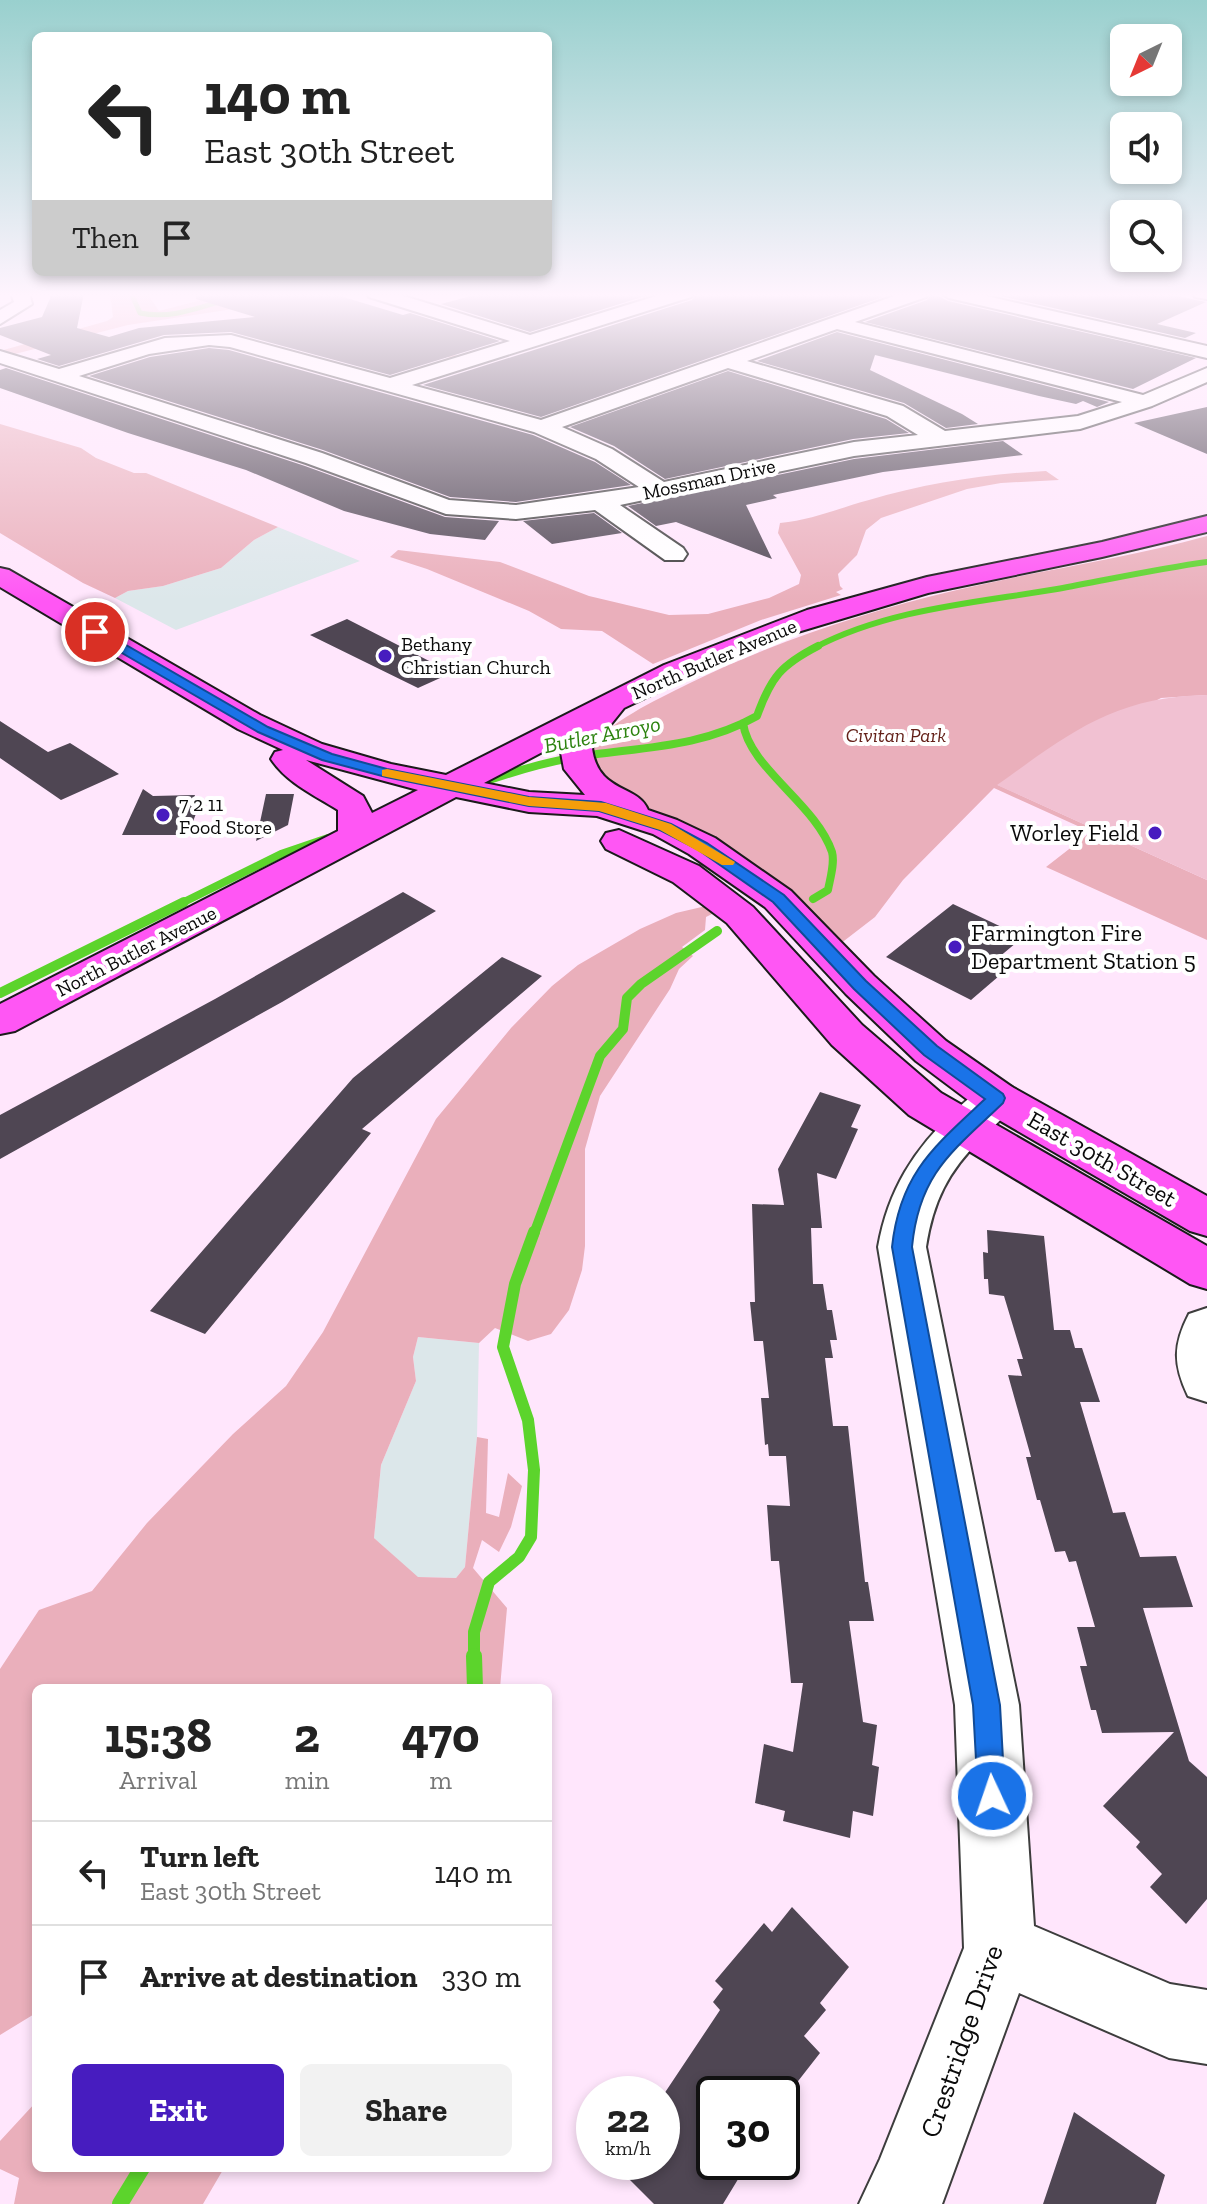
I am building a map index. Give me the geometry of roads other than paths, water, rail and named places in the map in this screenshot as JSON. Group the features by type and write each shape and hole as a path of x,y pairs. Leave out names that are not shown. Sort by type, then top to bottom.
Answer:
{"main road":[{"name":"North Butler Avenue","path":"0,1021 616,702 733,646 845,607 925,585 1092,552 1207,524"},
{"name":"East 30th Street","path":"0,576 263,729 338,761 529,802 601,806 665,827 721,857 778,899 860,985 931,1051 980,1114 1207,1218"},
{"path":"616,702 576,747 581,772 610,798 665,827"},
{"path":"263,729 292,766 351,803 355,808 356,838"},
{"path":"529,802 647,852 686,874 725,902 764,939 816,1002 857,1044 925,1104 980,1114 1207,1270"}],"street":[{"name":"Mossman Drive","path":"119,396 314,458 446,507 516,512 600,502 854,449 1080,422 1159,396"},
{"path":"434,396 542,427 604,454 659,489"},
{"path":"542,427 632,396"},
{"path":"844,396 895,411 938,437"},
{"path":"1121,396 1145,402"},
{"path":"600,502 674,554"},
{"name":"Crestridge Drive","path":"899,2204 910,2185 1000,1948 987,1705 902,1247 905,1225 920,1178 980,1114"},
{"path":"1207,1329 1199,1345 1207,1380"},
{"path":"1000,1948 1169,2021 1207,2027"}],"waterway":[{"name":"Butler Arroyo","path":"817,647 872,624 932,609 1207,562"},
{"name":"Butler Arroyo","path":"743,723 757,716 767,691 786,666 817,647"},
{"name":"Butler Arroyo","path":"475,785 559,760 690,741 743,723"},
{"path":"743,723 757,755 812,818 832,852 833,866 828,890 813,899"},
{"name":"Butler Arroyo","path":"180,904 281,854 328,838"},
{"name":"Butler Arroyo","path":"0,993 184,902"},
{"path":"534,1234 600,1056 623,1029 627,998 641,984 717,931"},
{"path":"474,1656 474,1632 489,1582 519,1557 531,1537 534,1470 528,1420 503,1347 515,1284 534,1232"},
{"path":"474,1656 475,1684"},
{"path":"120,2204 140,2172"}],"place":[{"name":"Bethany Christian Church","path":"385,656"},
{"name":"7 2 11 Food Store","path":"163,815"},
{"name":"Worley Field","path":"1155,833"},
{"name":"Farmington Fire Department Station 5","path":"955,947"}],"park label":[{"name":"Civitan Park","path":"896,735"}]}
